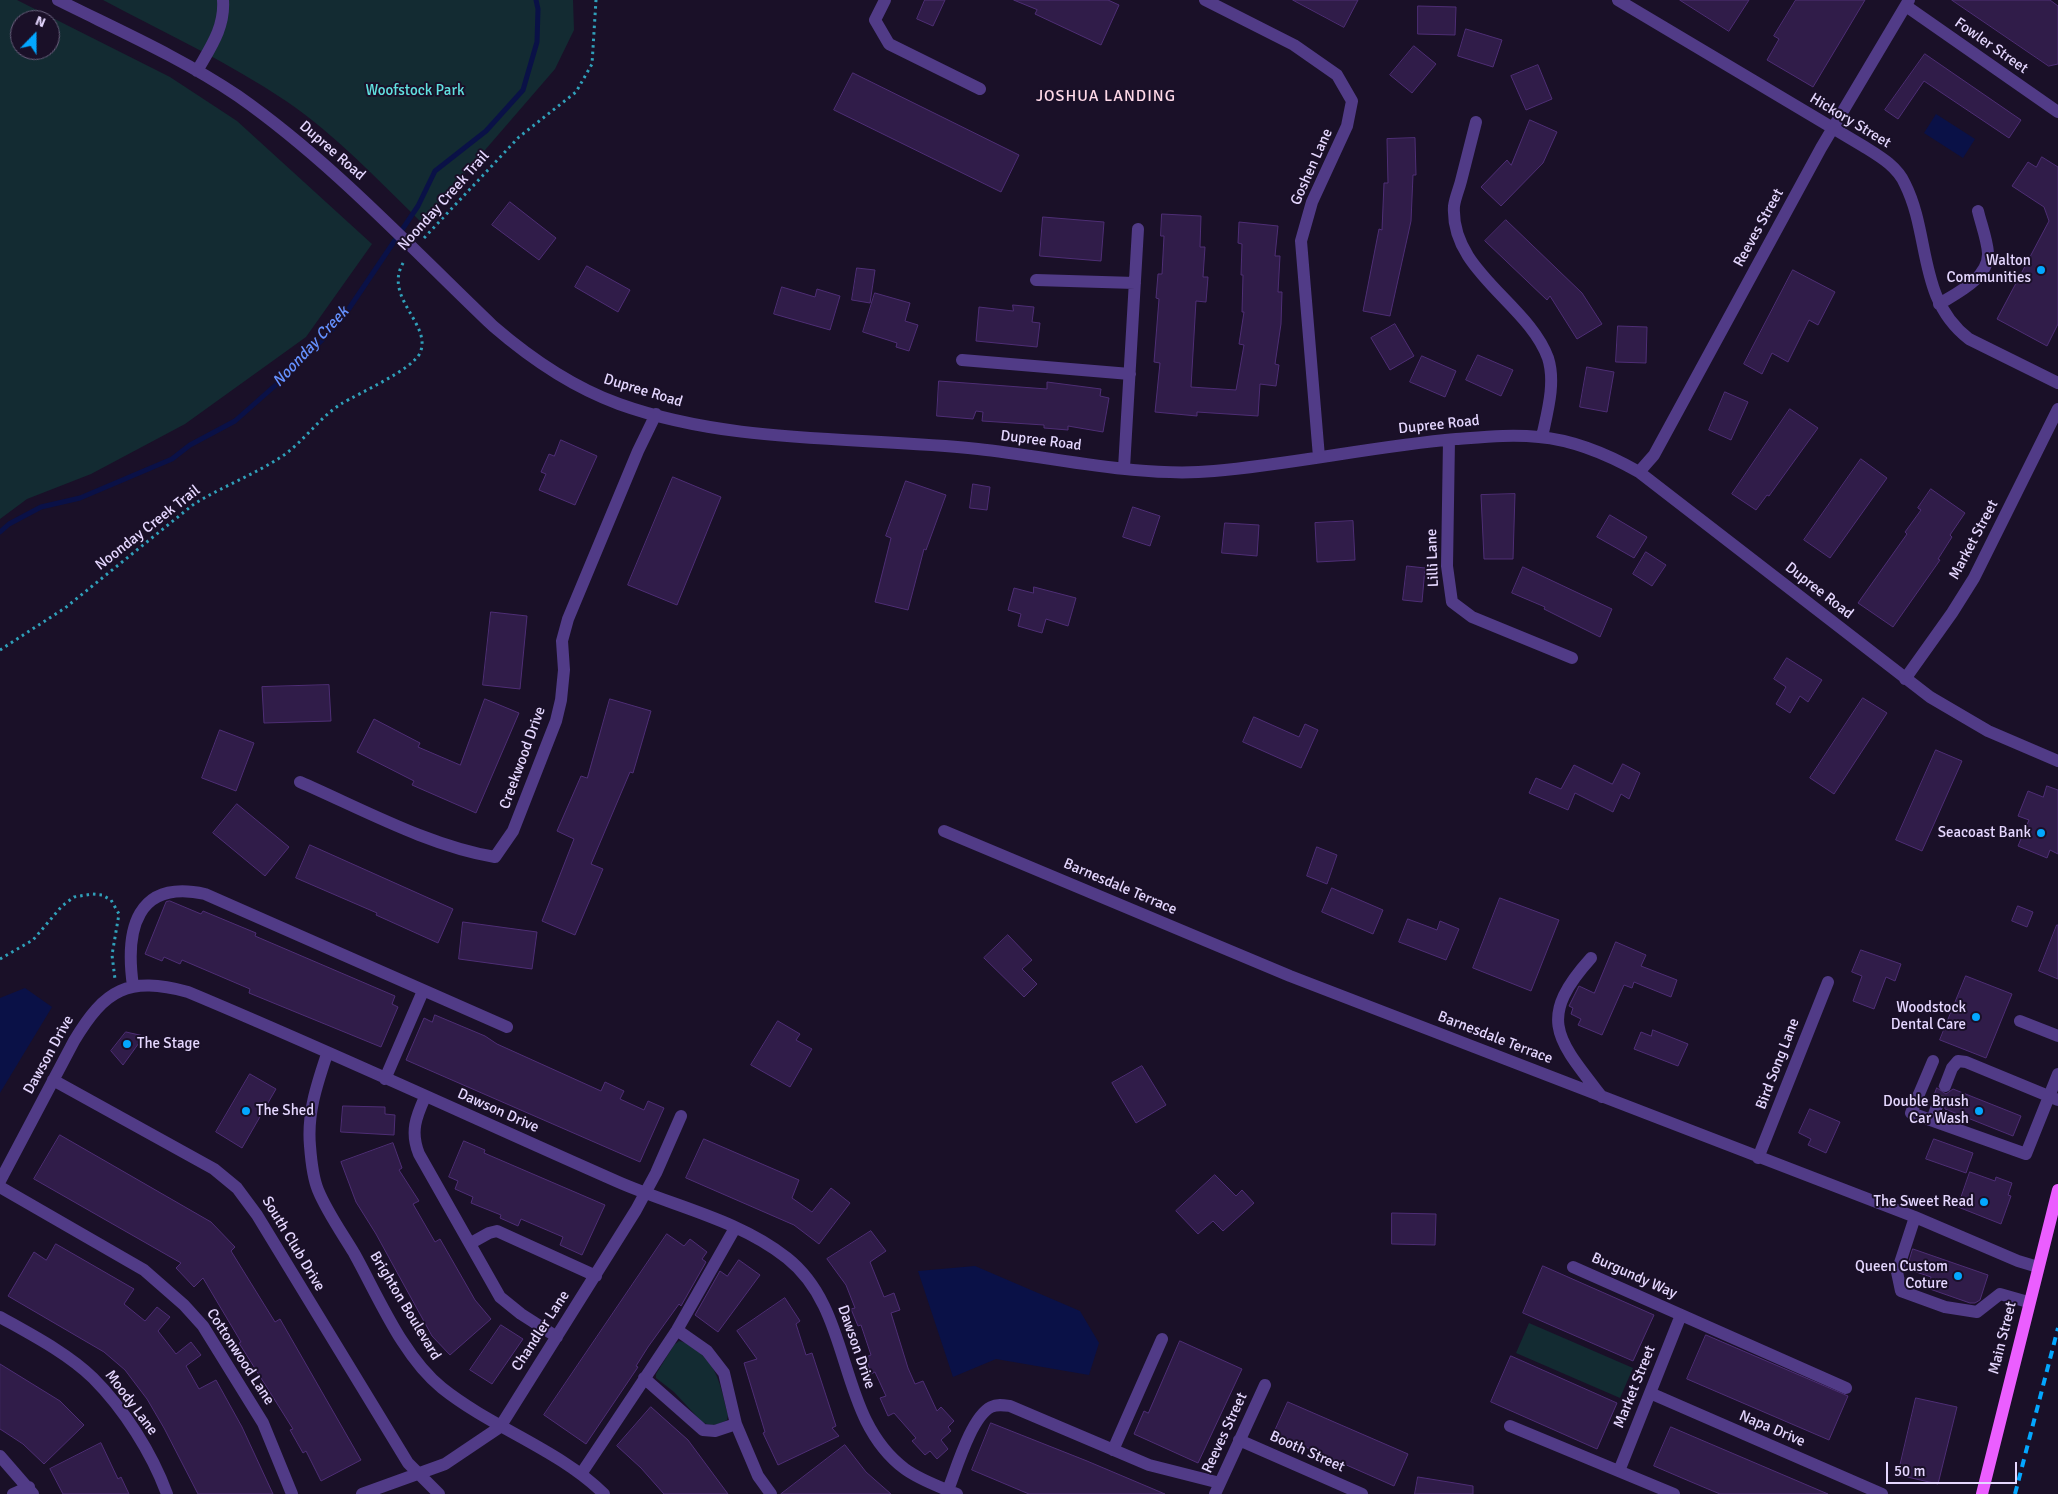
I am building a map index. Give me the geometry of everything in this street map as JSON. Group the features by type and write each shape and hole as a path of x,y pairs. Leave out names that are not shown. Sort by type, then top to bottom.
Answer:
{"main road":[{"name":"Main Street","path":"1982,1494 2028,1302 2058,1190"}],"street":[{"name":"Dupree Road","path":"58,0 197,71 236,95 317,158 437,274 521,350 553,371 619,404 656,414 738,430 938,445 1176,473 1211,472 1449,440 1512,436 1542,437 1613,457 1640,472 1905,679 1958,715 2021,746 2058,761"},
{"path":"197,71 218,35 222,23 223,0"},
{"path":"885,0 875,20 889,44 980,88"},
{"name":"Goshen Lane","path":"1205,0 1294,45 1337,75 1352,101 1348,126 1312,202 1301,241 1319,457"},
{"name":"Hickory Street","path":"1618,0 1880,157 1894,168 1905,183 1939,304 1957,329 1970,338 2058,383"},
{"name":"Reeves Street","path":"1640,472 1654,455 1832,129 1907,3"},
{"name":"Fowler Street","path":"1907,3 2058,112"},
{"path":"1476,122 1454,206 1458,233 1470,259 1526,323 1548,359 1551,378 1550,397 1542,437"},
{"path":"1939,304 1968,285 1982,272 1988,254 1978,211"},
{"path":"1124,468 1138,229"},
{"path":"1036,280 1135,283"},
{"path":"962,360 1130,374"},
{"name":"Market Street","path":"1905,679 1952,614 1974,578 2058,409"},
{"name":"Creekwood Drive","path":"300,782 435,840 466,851 495,857 513,831 556,721 561,700 564,670 562,641 568,619 638,451 656,414"},
{"name":"Lilli Lane","path":"1449,440 1447,566 1452,602 1472,617 1572,658"},
{"name":"Barnesdale Terrace","path":"944,831 1282,972 1758,1158 1915,1217 2018,1261 2038,1267"},
{"path":"133,986 129,956 132,931 144,906 162,894 186,890 205,894 506,1027"},
{"path":"1591,958 1573,978 1556,1016 1563,1043 1602,1097"},
{"name":"Bird Song Lane","path":"1758,1158 1828,982"},
{"name":"Dawson Drive","path":"0,1181 87,1018 102,1003 133,986 165,986 188,992 645,1193 735,1228 773,1248 789,1259 814,1288 832,1322 858,1405 882,1447 906,1470 952,1492"},
{"path":"384,1079 423,991"},
{"path":"2020,1021 2058,1036"},
{"name":"Brighton Boulevard","path":"328,1054 313,1097 310,1123 310,1146 318,1190 418,1362 442,1388 500,1426 581,1474 604,1494"},
{"path":"1932,1061 1911,1113 2026,1154 2054,1098 2058,1074"},
{"path":"1945,1086 1952,1068 1958,1061 1966,1062 2054,1098"},
{"name":"South Club Drive","path":"53,1080 214,1169 237,1188 257,1215 408,1463 439,1494"},
{"path":"425,1097 415,1120 415,1143 500,1297 521,1314 557,1337"},
{"path":"1932,1120 1937,1106"},
{"name":"Chandler Lane","path":"362,1494 445,1464 500,1426 596,1276 645,1193 681,1116"},
{"name":"Cottonwood Lane","path":"0,1187 144,1270 184,1305 203,1326 263,1423 292,1494"},
{"path":"1915,1217 1897,1272 1901,1292 1945,1307 1977,1312 2000,1294 2028,1302"},
{"path":"581,1474 677,1330 735,1228"},
{"path":"472,1244 489,1233 497,1231 596,1276"},
{"name":"Burgundy Way","path":"1573,1267 1846,1388"},
{"name":"Market Street","path":"1619,1471 1681,1315"},
{"name":"Moody Lane","path":"0,1317 45,1342 92,1377 111,1398 146,1450 168,1494"},
{"path":"677,1330 707,1351 724,1373 736,1424 758,1476 770,1494"},
{"path":"1113,1450 1162,1339"},
{"path":"644,1378 673,1401 691,1422 703,1430 715,1431 736,1424"},
{"name":"Reeves Street","path":"1217,1488 1264,1385"},
{"name":"Napa Drive","path":"1650,1393 1882,1494"},
{"path":"952,1492 975,1424 990,1408 1000,1405 1010,1406 1113,1450 1217,1488"},
{"path":"1510,1426 1674,1494"},
{"name":"Booth Street","path":"1239,1440 1362,1494"},
{"path":"0,1456 31,1491"},
{"path":"12,1494 31,1491"}],"path":[{"name":"Noonday Creek Trail","path":"422,241 518,137 576,92 592,64 596,0"},
{"name":"Noonday Creek Trail","path":"0,650 65,608 194,504 284,454 339,405 414,361 422,346 422,336 403,302 399,286 401,269 410,255"},
{"path":"0,959 33,940 62,906 74,897 92,894 102,895 111,900 119,914 112,955 116,982"}],"green space":[{"path":"0,0 17,0 37,10 10,10 10,60 60,60 60,22 170,77 237,121 372,244 306,337 185,424 91,474 27,499 0,519"},
{"name":"Woofstock Park","path":"103,0 573,0 574,30 555,69 422,223 340,143 286,101 219,61"},
{"path":"1529,1323 1633,1368 1620,1398 1516,1353"},
{"path":"679,1341 688,1344 710,1363 718,1379 728,1415 727,1420 715,1425 702,1422 674,1392 656,1378 656,1374 674,1345"}],"shaded area":[{"path":"1936,114 1975,139 1963,158 1924,133"},
{"path":"25,988 52,1007 0,1093 0,998"},
{"path":"975,1266 1080,1311 1099,1343 1089,1375 996,1359 953,1377 918,1271"}],"building":[{"path":"925,0 945,0 933,26 917,19"},
{"path":"1014,0 1108,0 1119,5 1101,45 1035,14 1037,10"},
{"path":"1293,0 1358,0 1344,27"},
{"path":"1680,0 1749,0 1729,31"},
{"path":"1796,0 1865,0 1813,87 1767,60 1779,39 1774,36"},
{"path":"1952,0 2050,0 2058,6 2058,64 2049,66"},
{"path":"1418,6 1456,7 1455,35 1418,34"},
{"path":"1466,29 1502,40 1493,67 1458,56"},
{"path":"1414,46 1436,64 1412,93 1390,75"},
{"path":"1925,54 2021,120 2009,138 1924,81 1898,119 1885,110"},
{"path":"1538,65 1552,99 1526,110 1511,76"},
{"path":"853,73 1019,155 1001,192 834,110"},
{"path":"1530,120 1557,132 1543,163 1501,206 1481,187 1507,160 1511,165"},
{"path":"1415,138 1416,175 1413,175 1411,221 1390,316 1363,311 1379,229 1382,230 1384,183 1388,183 1387,139"},
{"name":"Walton Communities","path":"2042,157 2058,167 2058,324 2047,346 1997,319 2049,221 2044,207 2012,186 2028,162 2036,167"},
{"path":"510,202 556,238 539,260 492,225"},
{"path":"1162,214 1201,216 1200,247 1205,247 1203,277 1208,277 1206,302 1196,301 1191,387 1236,390 1244,345 1239,344 1244,312 1242,312 1242,244 1238,243 1239,222 1278,226 1275,256 1280,256 1278,292 1282,292 1281,324 1275,364 1279,365 1276,386 1260,384 1258,416 1197,412 1197,416 1155,412 1160,363 1154,362 1159,299 1156,298 1158,274 1162,274 1164,236 1161,236"},
{"path":"1043,217 1104,222 1101,261 1040,256"},
{"path":"1506,220 1582,293 1602,324 1577,339 1550,296 1547,300 1485,241"},
{"path":"587,266 630,290 618,312 575,287"},
{"path":"857,268 875,270 870,303 852,300"},
{"path":"1793,270 1835,292 1818,325 1809,320 1788,362 1772,353 1762,374 1744,364"},
{"path":"782,287 815,297 817,289 840,296 830,330 774,314"},
{"path":"875,293 910,303 905,321 918,325 909,351 896,347 897,343 863,332"},
{"path":"1013,305 1034,307 1032,322 1040,323 1037,347 976,341 979,307 1013,311"},
{"path":"1395,324 1414,356 1390,370 1371,338"},
{"path":"1618,326 1647,327 1646,363 1616,362"},
{"path":"1478,355 1513,370 1501,396 1466,380"},
{"path":"1422,356 1456,371 1445,397 1410,382"},
{"path":"1587,367 1614,372 1607,412 1580,407"},
{"path":"939,381 1047,389 1047,382 1101,389 1100,396 1109,398 1103,432 1068,426 1068,430 1044,428 1044,425 982,421 983,412 976,411 973,419 937,416"},
{"path":"1725,392 1748,402 1731,440 1709,430"},
{"path":"1790,409 1818,428 1769,496 1767,495 1756,510 1732,494"},
{"path":"561,440 597,456 575,505 539,490 546,474 541,472 549,454 554,456"},
{"path":"1861,459 1887,478 1830,558 1804,540"},
{"path":"673,477 721,497 677,605 628,585"},
{"path":"906,481 946,495 926,550 924,549 908,610 875,602 891,538 886,536"},
{"path":"973,484 990,487 987,510 970,508"},
{"path":"1931,489 1965,513 1950,535 1952,537 1938,559 1940,560 1893,627 1858,603 1907,534 1905,532 1921,510 1918,508"},
{"path":"1515,494 1513,559 1484,559 1481,495"},
{"path":"1133,507 1160,516 1150,546 1123,537"},
{"path":"1610,515 1647,537 1634,558 1597,537"},
{"path":"1353,521 1355,560 1317,562 1315,523"},
{"path":"1225,523 1259,525 1257,556 1222,553"},
{"path":"1646,552 1666,565 1652,586 1633,574"},
{"path":"1407,566 1425,568 1422,602 1403,600"},
{"path":"1523,567 1612,609 1600,637 1544,609 1545,607 1512,593"},
{"path":"1034,587 1076,598 1068,626 1046,619 1042,633 1018,626 1021,614 1008,610 1014,588 1033,593"},
{"path":"491,612 527,616 520,689 483,685"},
{"path":"1787,658 1822,680 1808,702 1800,696 1790,713 1776,704 1786,687 1774,679"},
{"path":"329,685 331,721 264,723 262,687"},
{"path":"1863,698 1887,713 1834,794 1810,778"},
{"path":"485,699 519,713 476,813 412,785 414,781 357,752 374,719 420,743 418,747 460,765"},
{"path":"610,699 651,711 633,773 630,772 591,864 603,869 575,935 542,921 574,839 557,831 581,776 587,778"},
{"path":"1254,717 1299,737 1305,724 1318,730 1301,768 1243,742"},
{"path":"220,730 254,743 236,791 202,778"},
{"path":"1936,750 1962,761 1922,851 1896,840"},
{"path":"1623,764 1640,773 1629,799 1621,794 1613,812 1575,793 1568,810 1529,793 1536,778 1561,789 1574,765 1612,784"},
{"name":"Seacoast Bank","path":"2047,786 2058,790 2058,854 2050,850 2047,858 2018,846 2029,820 2018,816 2028,791 2043,797"},
{"path":"237,804 289,847 265,876 213,833"},
{"path":"310,845 453,909 438,943 376,915 377,913 296,878"},
{"path":"1317,847 1337,855 1327,884 1307,876"},
{"path":"1332,888 1383,910 1373,934 1322,912"},
{"path":"1500,898 1559,920 1531,991 1473,968"},
{"path":"170,901 201,914 203,911 256,933 255,936 395,996 392,1004 398,1007 381,1047 249,993 250,989 182,960 180,964 164,957 162,961 145,954 166,902"},
{"path":"2018,906 2033,912 2027,927 2012,921"},
{"path":"1408,919 1437,930 1440,921 1459,929 1446,960 1399,942"},
{"path":"463,922 537,932 532,969 459,959"},
{"path":"2058,925 2058,979 2039,971"},
{"path":"1008,935 1032,960 1022,969 1037,984 1024,997 984,958"},
{"path":"1616,942 1646,955 1641,966 1677,980 1671,997 1634,982 1632,988 1624,985 1602,1035 1578,1025 1581,1019 1571,1014 1573,1008 1569,1006 1579,986 1594,993"},
{"path":"1861,950 1901,964 1895,981 1886,977 1874,1009 1853,1001 1862,976 1852,972"},
{"name":"Woodstock Dental Care","path":"1966,976 2012,994 1986,1058 1940,1040"},
{"path":"435,1015 485,1036 497,1044 601,1091 605,1082 624,1091 620,1099 644,1110 648,1101 664,1108 640,1162 406,1060 424,1018 432,1022"},
{"path":"778,1021 800,1034 796,1040 812,1049 790,1087 751,1065"},
{"path":"1653,1030 1688,1044 1678,1066 1634,1049 1641,1032 1651,1036"},
{"name":"The Stage","path":"126,1032 144,1036 123,1065 111,1051"},
{"path":"1142,1066 1166,1105 1136,1123 1112,1083"},
{"name":"The Shed","path":"250,1074 276,1089 242,1148 216,1132"},
{"name":"Double Brush Car Wash","path":"1937,1088 1946,1094 1953,1089 2021,1116 2013,1136 1945,1109 1943,1100 1933,1099"},
{"path":"343,1106 385,1107 385,1114 395,1115 394,1135 341,1132"},
{"path":"1810,1109 1840,1122 1826,1153 1808,1145 1811,1139 1799,1133"},
{"path":"60,1135 211,1222 235,1247 231,1251 275,1322 280,1319 361,1460 321,1481 306,1451 303,1453 290,1430 293,1429 239,1343 241,1342 203,1278 194,1287 176,1268 181,1263 34,1179"},
{"path":"704,1139 799,1180 792,1198 812,1212 831,1188 850,1203 819,1244 794,1225 686,1178"},
{"path":"1934,1139 1973,1153 1966,1173 1926,1159"},
{"path":"464,1141 485,1150 484,1153 605,1205 582,1255 560,1245 563,1237 521,1219 518,1226 500,1218 501,1215 471,1203 473,1197 455,1189 458,1181 449,1177"},
{"path":"393,1143 402,1168 399,1170 419,1201 413,1204 435,1242 440,1239 475,1300 491,1319 450,1355 432,1336 376,1234 356,1202 341,1162"},
{"name":"The Sweet Read","path":"1970,1172 1995,1181 1996,1177 2012,1183 2008,1195 2011,1196 2001,1224 1958,1207"},
{"path":"1215,1175 1236,1196 1242,1190 1254,1203 1223,1231 1213,1221 1198,1234 1176,1211"},
{"path":"1392,1213 1436,1214 1435,1245 1392,1244"},
{"path":"871,1231 886,1251 870,1262 884,1297 894,1293 900,1310 891,1313 908,1368 915,1384 923,1381 937,1411 941,1407 954,1421 948,1427 951,1431 941,1440 948,1449 937,1459 930,1451 925,1455 912,1441 916,1438 894,1413 888,1416 880,1398 886,1396 875,1372 871,1374 866,1357 871,1355 861,1325 858,1326 851,1309 855,1308 846,1285 827,1259"},
{"path":"667,1234 684,1246 690,1239 707,1252 702,1259 706,1262 681,1306 679,1304 648,1347 636,1366 638,1367 586,1444 544,1415"},
{"path":"56,1244 134,1289 124,1304 145,1321 157,1307 170,1317 158,1331 176,1354 191,1342 201,1355 186,1366 199,1389 216,1380 242,1427 273,1494 198,1494 147,1399 125,1370 104,1352 8,1296 34,1252 46,1260"},
{"name":"Queen Custom Coture","path":"1913,1249 1988,1275 1980,1300 1970,1303 1927,1288 1931,1277 1907,1269"},
{"path":"739,1260 760,1275 718,1332 695,1315 720,1271 727,1276"},
{"path":"1543,1266 1654,1315 1633,1361 1523,1313"},
{"path":"785,1298 800,1321 796,1324 806,1355 812,1353 836,1426 832,1428 839,1436 778,1465 763,1433 765,1432 744,1363 757,1359 737,1331"},
{"path":"501,1325 523,1339 492,1384 470,1370"},
{"path":"1706,1335 1848,1396 1829,1440 1687,1379"},
{"path":"1180,1341 1242,1369 1198,1463 1134,1434 1144,1411 1148,1413"},
{"path":"1511,1356 1617,1403 1597,1449 1491,1402"},
{"path":"0,1364 60,1401 84,1425 44,1464 23,1444 0,1429"},
{"path":"1916,1398 1957,1407 1938,1484 1898,1475"},
{"path":"1288,1402 1408,1454 1394,1486 1274,1433"},
{"path":"651,1407 688,1440 728,1494 664,1494 641,1468 617,1446"},
{"path":"991,1423 1165,1494 1029,1494 972,1470"},
{"path":"1671,1427 1828,1494 1720,1494 1689,1481 1654,1466"},
{"path":"101,1443 118,1479 121,1477 129,1494 63,1494 50,1469"},
{"path":"845,1445 866,1472 891,1494 781,1494"},
{"path":"1418,1477 1473,1486 1473,1494 1415,1494"}],"waterway":[{"name":"Noonday Creek","path":"0,532 9,524 41,507 80,498 172,459 190,445 235,421 295,368 342,319 418,206 435,171 486,131 523,90 537,42 538,9 536,0"}],"tunnel":[{"path":"1937,1106 1945,1086"}],"railway":[{"path":"2015,1494 2058,1328"}],"place":[{"name":"Walton Communities","path":"2041,270"},
{"name":"Seacoast Bank","path":"2041,833"},
{"name":"Woodstock Dental Care","path":"1976,1017"},
{"name":"The Stage","path":"127,1044"},
{"name":"The Shed","path":"246,1111"},
{"name":"Double Brush Car Wash","path":"1979,1111"},
{"name":"The Sweet Read","path":"1984,1202"},
{"name":"Queen Custom Coture","path":"1958,1276"}],"district":[{"name":"JOSHUA LANDING","path":"1106,97"}]}
